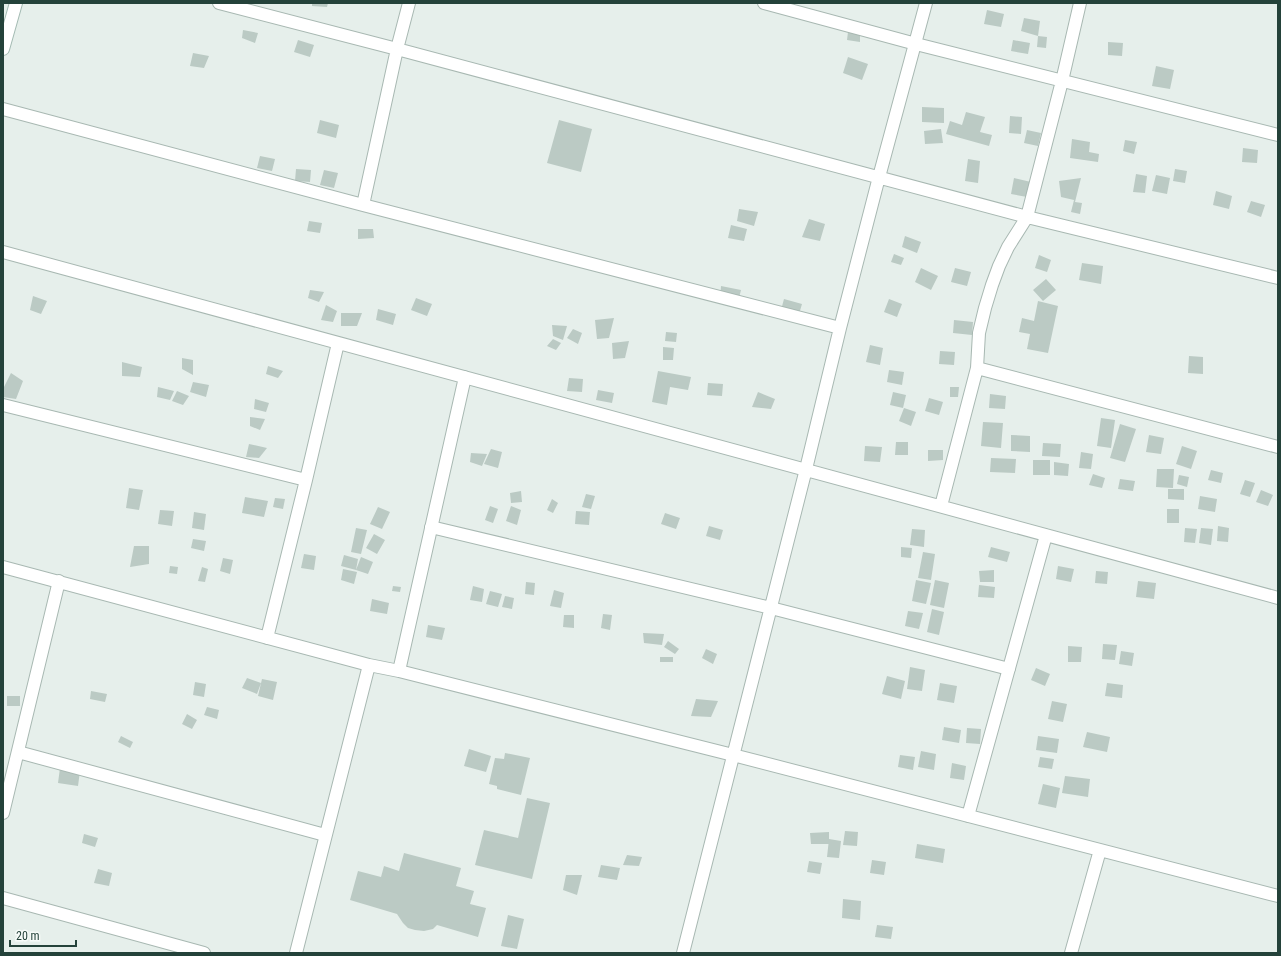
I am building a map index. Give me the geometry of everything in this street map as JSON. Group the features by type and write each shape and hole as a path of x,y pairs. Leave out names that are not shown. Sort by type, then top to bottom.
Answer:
{"street":[{"path":"3,49 16,3"},
{"path":"219,3 1027,217 1278,278"},
{"path":"363,205 397,49 409,3"},
{"path":"764,3 916,44 1278,135"},
{"path":"683,953 806,469 840,328 926,3"},
{"path":"941,506 977,368 979,333 992,285 1008,247 1027,217 1062,81 1080,3"},
{"path":"3,109 363,205 840,328"},
{"path":"3,252 1278,598"},
{"path":"267,638 338,343"},
{"path":"977,368 1278,447"},
{"path":"399,671 465,377"},
{"path":"3,405 306,480"},
{"path":"431,527 771,608 1009,669"},
{"path":"968,816 1046,534"},
{"path":"3,567 369,665 399,671 733,755 1278,896"},
{"path":"3,813 59,581"},
{"path":"296,953 369,665"},
{"path":"18,752 325,835"},
{"path":"1071,953 1100,850"},
{"path":"3,898 204,953"}],"building":[{"path":"312,3 328,3 327,7 312,6"},
{"path":"987,10 1004,14 1001,27 984,24"},
{"path":"1024,18 1040,21 1038,36 1021,31"},
{"path":"243,30 258,33 255,43 242,38"},
{"path":"848,32 860,34 860,42 847,40"},
{"path":"1038,36 1047,37 1046,48 1037,47"},
{"path":"298,40 314,45 310,57 294,52"},
{"path":"1013,40 1030,43 1028,54 1011,51"},
{"path":"1108,42 1123,43 1122,56 1108,55"},
{"path":"193,53 209,56 204,68 190,66"},
{"path":"848,57 868,64 862,80 843,73"},
{"path":"1156,66 1174,70 1170,89 1152,86"},
{"path":"922,107 944,108 944,123 922,122"},
{"path":"966,112 985,117 980,132 992,135 989,146 946,134 950,121 962,125"},
{"path":"1010,116 1022,117 1021,134 1009,133"},
{"path":"320,120 339,125 336,138 317,133"},
{"path":"559,120 592,129 581,172 547,163"},
{"path":"941,129 943,143 925,144 924,131"},
{"path":"1027,130 1041,133 1038,146 1024,143"},
{"path":"1072,139 1090,142 1089,152 1099,154 1098,162 1070,158"},
{"path":"1125,140 1137,142 1134,154 1123,151"},
{"path":"1243,148 1258,150 1257,163 1242,162"},
{"path":"260,156 275,159 272,171 257,168"},
{"path":"968,159 980,161 978,183 965,181"},
{"path":"296,169 311,170 310,182 295,181"},
{"path":"1175,169 1187,171 1185,183 1173,181"},
{"path":"324,170 338,173 334,188 320,185"},
{"path":"1136,174 1147,176 1145,193 1133,192"},
{"path":"1156,175 1170,178 1167,194 1152,191"},
{"path":"1014,178 1031,182 1027,197 1011,194"},
{"path":"1081,178 1075,202 1082,203 1080,214 1071,212 1074,200 1061,197 1059,181"},
{"path":"1216,191 1232,196 1229,209 1213,205"},
{"path":"1251,201 1265,205 1261,217 1247,212"},
{"path":"739,209 758,212 754,226 737,221"},
{"path":"809,219 825,224 820,241 802,237"},
{"path":"309,221 322,223 320,233 307,231"},
{"path":"731,225 747,229 744,241 728,238"},
{"path":"358,229 373,229 374,238 358,239"},
{"path":"905,236 921,242 917,253 902,247"},
{"path":"894,254 904,258 901,265 891,262"},
{"path":"1039,255 1051,260 1047,272 1035,268"},
{"path":"1082,263 1103,266 1101,284 1079,280"},
{"path":"921,268 938,276 931,290 915,282"},
{"path":"955,268 971,272 967,286 951,282"},
{"path":"1046,279 1056,290 1043,301 1033,290"},
{"path":"721,286 741,290 739,298 720,301"},
{"path":"310,290 324,292 319,302 308,298"},
{"path":"33,296 47,301 41,314 30,310"},
{"path":"416,298 432,304 427,316 411,310"},
{"path":"784,299 802,304 799,314 781,310"},
{"path":"889,299 902,304 897,317 884,312"},
{"path":"1038,301 1058,306 1048,353 1027,349 1030,334 1019,332 1022,318 1034,321"},
{"path":"326,305 337,311 333,322 321,320"},
{"path":"378,309 396,314 393,325 376,320"},
{"path":"341,313 362,313 357,326 341,326"},
{"path":"614,318 609,338 597,339 595,320"},
{"path":"954,320 973,322 972,335 953,333"},
{"path":"552,325 567,326 563,340 553,336"},
{"path":"573,329 582,333 578,344 567,338"},
{"path":"666,332 677,333 676,342 665,341"},
{"path":"553,339 561,343 556,350 547,346"},
{"path":"629,341 625,358 613,359 612,343"},
{"path":"870,345 883,348 880,365 866,362"},
{"path":"663,347 674,348 673,360 663,360"},
{"path":"940,351 955,352 954,365 939,364"},
{"path":"1189,356 1203,357 1203,374 1188,373"},
{"path":"182,358 193,360 193,375 182,369"},
{"path":"122,362 142,367 140,377 122,376"},
{"path":"268,366 283,371 278,378 266,374"},
{"path":"889,370 904,372 902,385 887,382"},
{"path":"658,371 691,377 688,390 670,387 667,405 652,402"},
{"path":"11,373 23,381 16,399 3,397 3,389"},
{"path":"569,378 583,379 582,392 567,391"},
{"path":"193,382 209,385 206,397 190,392"},
{"path":"708,383 723,384 722,396 707,395"},
{"path":"158,387 174,391 170,400 157,397"},
{"path":"950,387 959,387 958,397 950,397"},
{"path":"598,390 614,393 612,403 596,400"},
{"path":"177,391 189,396 183,405 172,401"},
{"path":"758,392 775,399 771,409 752,407"},
{"path":"893,392 906,395 903,408 890,405"},
{"path":"990,394 1006,396 1005,409 989,408"},
{"path":"929,398 943,402 939,415 925,411"},
{"path":"255,399 269,403 266,412 254,409"},
{"path":"904,408 916,412 911,426 899,421"},
{"path":"250,417 265,419 260,430 250,426"},
{"path":"1101,418 1115,420 1111,448 1097,446"},
{"path":"983,422 1003,423 1001,448 981,446"},
{"path":"1120,424 1136,429 1125,462 1110,458"},
{"path":"1011,435 1030,436 1030,452 1011,451"},
{"path":"1149,435 1164,438 1161,454 1146,452"},
{"path":"896,442 908,442 908,455 895,455"},
{"path":"1043,443 1061,444 1060,457 1042,456"},
{"path":"249,444 267,448 259,458 246,457"},
{"path":"865,446 882,447 880,462 864,461"},
{"path":"1182,446 1197,451 1191,469 1176,464"},
{"path":"491,449 502,452 498,468 484,464"},
{"path":"928,450 943,450 943,460 928,461"},
{"path":"1081,452 1093,454 1091,469 1079,468"},
{"path":"471,453 487,454 482,466 470,462"},
{"path":"991,458 1016,459 1015,473 990,472"},
{"path":"1033,460 1050,460 1050,475 1033,475"},
{"path":"1054,462 1069,464 1068,476 1054,475"},
{"path":"1157,469 1174,469 1173,488 1156,487"},
{"path":"1211,470 1223,473 1221,483 1208,480"},
{"path":"1093,474 1105,478 1102,488 1089,485"},
{"path":"1179,475 1189,477 1187,487 1177,484"},
{"path":"1120,479 1135,481 1133,491 1118,489"},
{"path":"1245,480 1255,483 1250,497 1240,494"},
{"path":"129,488 143,490 139,510 126,508"},
{"path":"1168,489 1184,489 1184,500 1168,499"},
{"path":"1261,490 1273,495 1268,506 1256,502"},
{"path":"521,491 522,502 511,503 510,493"},
{"path":"586,494 595,496 591,509 582,507"},
{"path":"1200,496 1217,499 1215,512 1198,509"},
{"path":"245,497 268,501 264,517 242,513"},
{"path":"275,498 285,499 283,509 273,507"},
{"path":"552,499 558,503 553,513 547,510"},
{"path":"490,506 498,509 493,523 485,520"},
{"path":"511,506 521,510 517,525 506,521"},
{"path":"378,507 390,512 382,529 370,524"},
{"path":"1167,509 1179,509 1179,523 1167,523"},
{"path":"160,510 174,511 172,526 158,524"},
{"path":"576,511 590,512 589,525 575,524"},
{"path":"194,512 206,514 204,530 192,528"},
{"path":"665,513 680,518 676,529 661,524"},
{"path":"709,526 723,530 720,540 706,536"},
{"path":"1218,526 1229,528 1228,542 1217,541"},
{"path":"356,528 367,530 361,554 351,552"},
{"path":"1185,528 1197,529 1195,543 1184,542"},
{"path":"1201,528 1213,529 1211,545 1199,543"},
{"path":"912,529 925,530 924,547 910,545"},
{"path":"374,534 385,540 377,554 366,548"},
{"path":"193,539 206,541 204,551 191,548"},
{"path":"134,546 149,546 149,564 130,567"},
{"path":"901,547 912,548 911,558 901,557"},
{"path":"991,547 1010,552 1007,562 988,557"},
{"path":"923,552 935,554 931,580 918,578"},
{"path":"304,554 316,556 314,570 301,568"},
{"path":"344,555 358,559 356,570 341,566"},
{"path":"361,557 373,562 368,574 356,570"},
{"path":"223,558 233,560 230,574 220,571"},
{"path":"170,566 178,567 177,574 169,573"},
{"path":"1058,566 1074,569 1071,582 1056,579"},
{"path":"202,567 208,569 205,582 198,581"},
{"path":"343,569 357,572 354,584 341,580"},
{"path":"994,570 994,582 980,582 979,571"},
{"path":"1096,571 1108,572 1107,584 1095,583"},
{"path":"916,580 931,583 926,604 912,601"},
{"path":"935,580 949,583 944,608 930,605"},
{"path":"1138,581 1156,583 1154,599 1136,597"},
{"path":"526,582 535,583 534,595 525,594"},
{"path":"979,585 995,587 994,598 978,597"},
{"path":"393,586 401,587 400,592 392,591"},
{"path":"473,586 484,589 482,602 470,600"},
{"path":"554,590 564,593 561,608 550,606"},
{"path":"490,591 502,594 498,607 486,604"},
{"path":"505,596 514,598 512,609 502,607"},
{"path":"372,599 389,603 387,614 370,611"},
{"path":"932,609 944,612 939,635 927,632"},
{"path":"908,611 923,613 919,629 905,626"},
{"path":"603,614 612,615 610,630 601,628"},
{"path":"564,615 574,615 574,628 563,627"},
{"path":"428,625 445,628 442,640 426,637"},
{"path":"643,633 664,634 662,645 644,643"},
{"path":"668,641 679,649 675,654 664,647"},
{"path":"1103,644 1117,645 1115,660 1102,659"},
{"path":"1068,646 1082,647 1081,662 1068,662"},
{"path":"706,649 717,654 713,664 702,658"},
{"path":"1121,651 1134,653 1132,666 1119,664"},
{"path":"660,657 673,657 673,662 660,662"},
{"path":"910,667 925,670 922,691 907,689"},
{"path":"1036,668 1050,674 1045,686 1031,680"},
{"path":"887,676 905,681 901,699 882,694"},
{"path":"247,678 261,683 257,694 242,688"},
{"path":"262,679 277,682 273,700 258,696"},
{"path":"195,682 206,684 204,697 193,695"},
{"path":"940,683 957,686 954,703 937,700"},
{"path":"1107,683 1123,685 1122,698 1105,696"},
{"path":"91,691 107,694 105,702 90,699"},
{"path":"7,696 20,696 20,706 7,706"},
{"path":"696,699 718,701 711,717 691,716"},
{"path":"1052,701 1067,704 1063,722 1048,719"},
{"path":"207,707 219,710 217,719 204,715"},
{"path":"187,714 197,720 192,729 182,724"},
{"path":"944,727 961,730 959,743 942,740"},
{"path":"967,728 981,729 980,744 966,743"},
{"path":"1087,732 1110,737 1107,752 1083,747"},
{"path":"121,736 133,742 130,748 118,742"},
{"path":"1038,736 1059,739 1057,753 1036,750"},
{"path":"469,749 491,756 486,772 464,766"},
{"path":"921,751 936,754 934,770 918,767"},
{"path":"505,753 530,758 521,795 497,789 497,786 489,784 495,758 504,759"},
{"path":"900,755 915,757 913,770 898,767"},
{"path":"1040,757 1054,759 1052,769 1038,767"},
{"path":"952,763 966,766 964,780 950,778"},
{"path":"60,768 80,771 78,786 58,783"},
{"path":"1065,776 1090,779 1088,797 1062,793"},
{"path":"1043,784 1060,788 1056,808 1038,804"},
{"path":"527,798 550,803 532,879 475,865 484,830 518,838"},
{"path":"845,831 858,832 857,846 843,845"},
{"path":"829,832 829,844 811,844 810,833"},
{"path":"84,834 98,838 95,847 82,843"},
{"path":"829,839 841,841 839,858 827,857"},
{"path":"917,844 945,849 943,863 915,858"},
{"path":"404,853 461,868 456,886 474,891 470,904 486,908 478,937 437,925 433,929 424,931 408,928 397,914 350,900 358,871 381,877 384,866 399,871"},
{"path":"627,855 642,857 639,866 623,865"},
{"path":"872,860 886,862 884,875 870,873"},
{"path":"809,861 822,863 820,874 807,872"},
{"path":"601,865 620,868 617,880 598,877"},
{"path":"98,869 112,873 109,886 94,883"},
{"path":"566,875 582,875 577,895 563,890"},
{"path":"843,899 861,901 860,920 842,918"},
{"path":"508,915 524,919 517,949 501,946"},
{"path":"877,925 893,927 891,939 875,937"}]}
